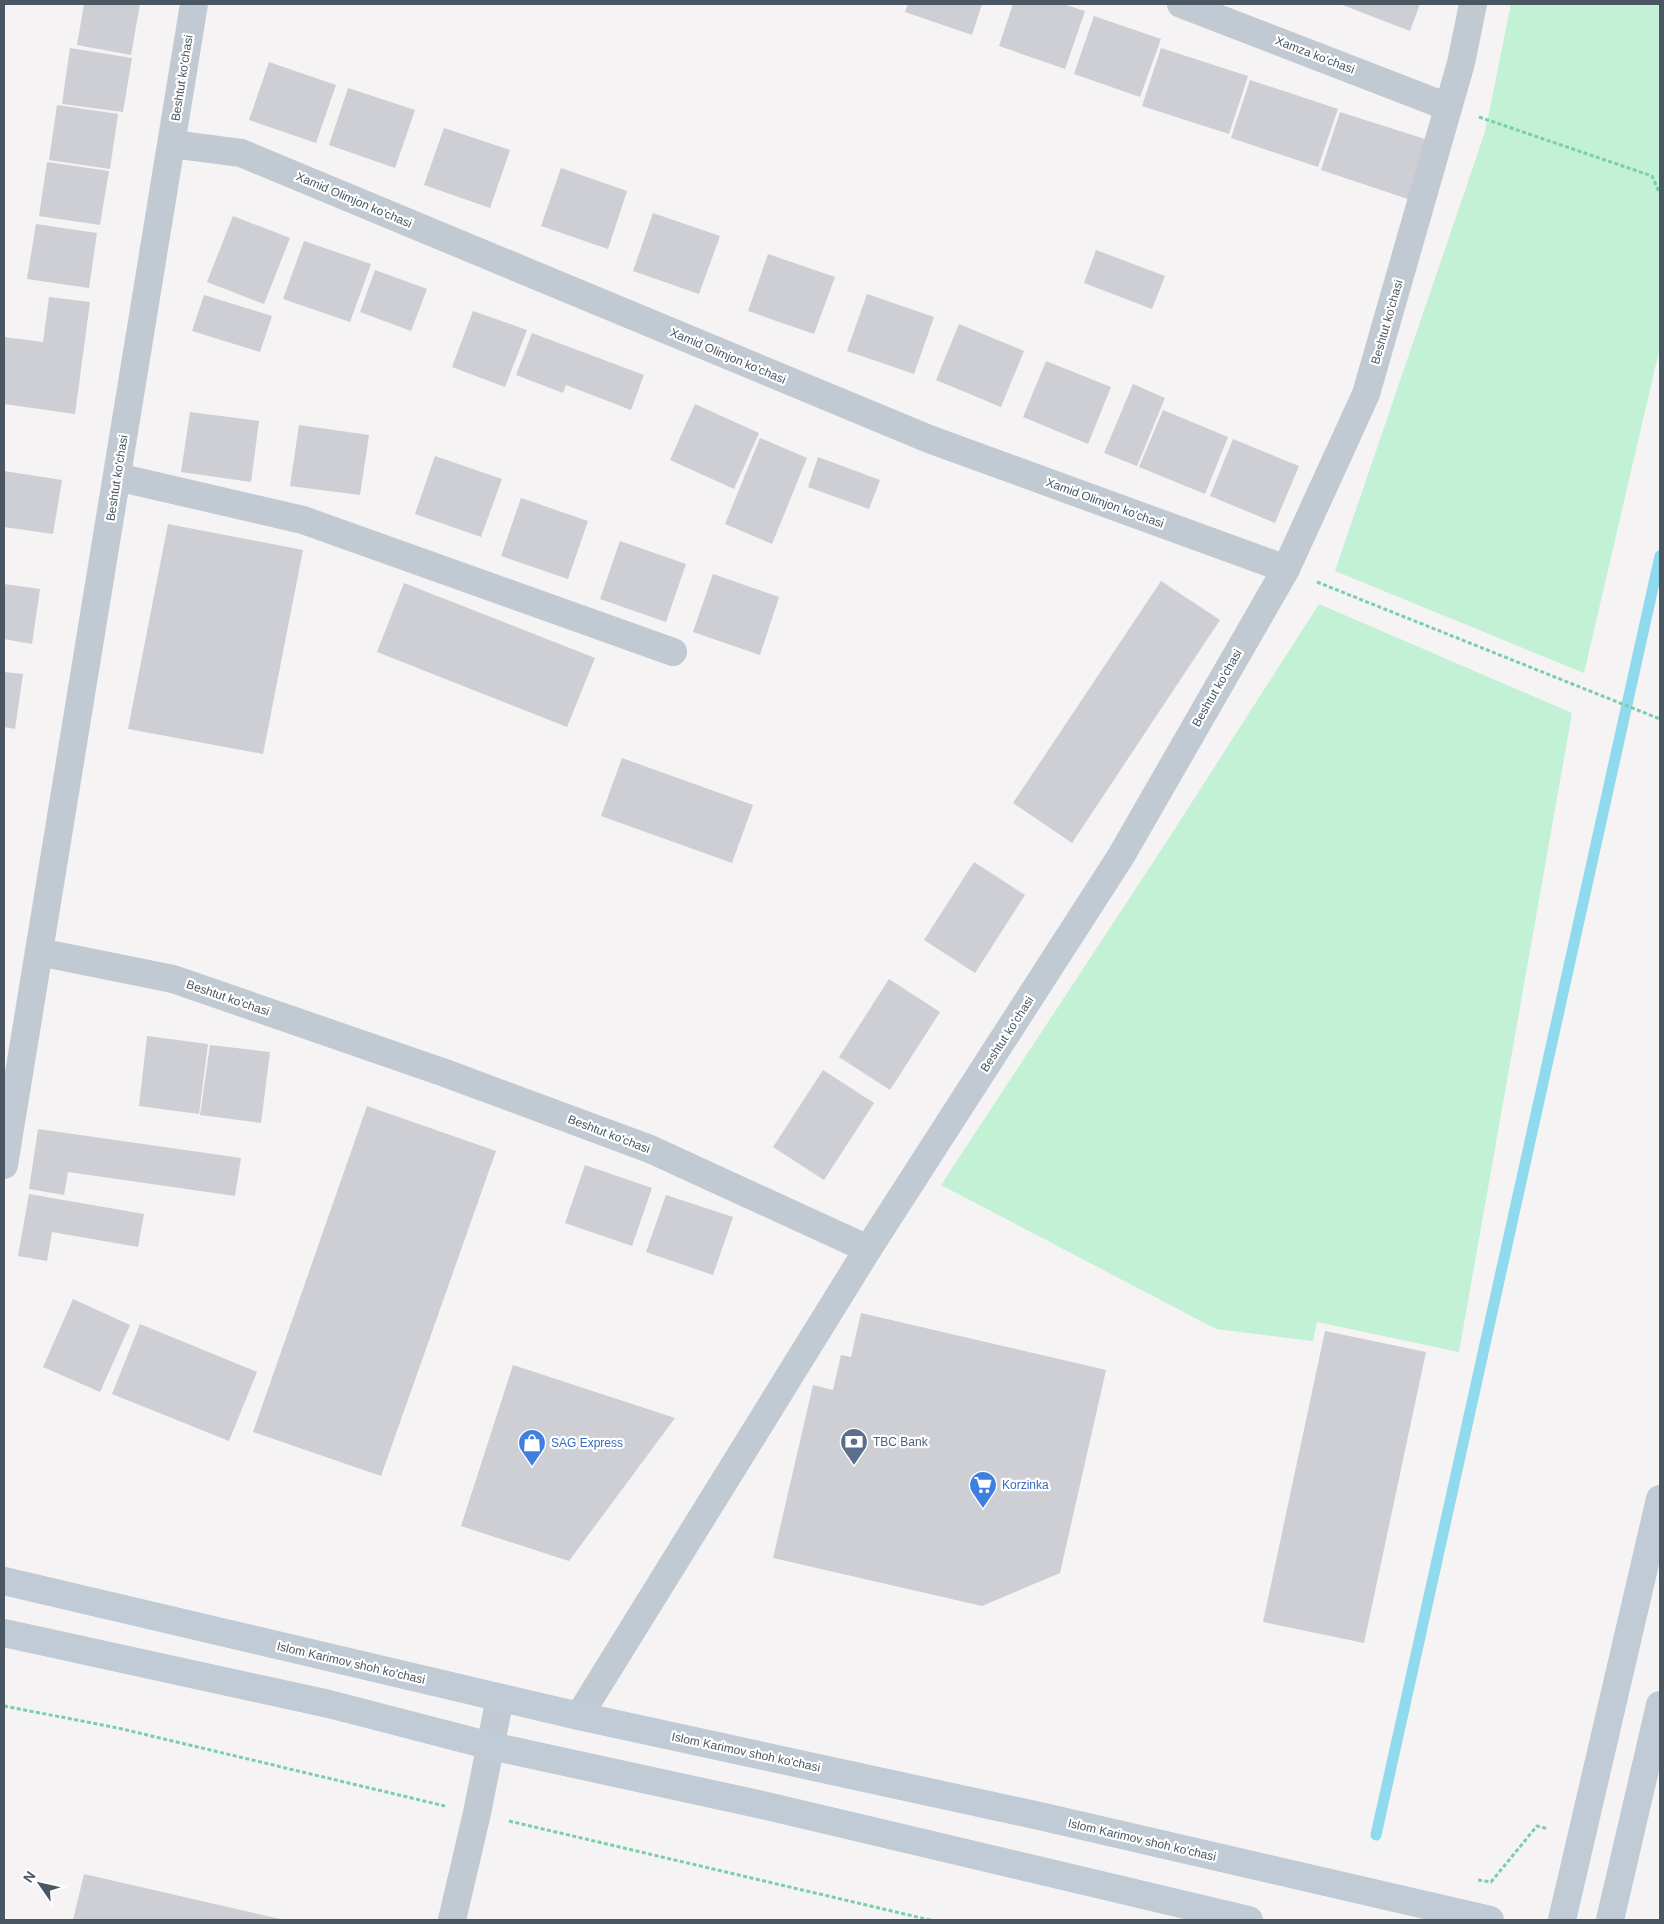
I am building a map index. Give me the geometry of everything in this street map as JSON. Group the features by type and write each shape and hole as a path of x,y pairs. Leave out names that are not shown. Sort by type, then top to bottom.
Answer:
{"main road":[{"path":"1562,1920 1660,1500"},
{"name":"Islom Karimov shoh ko'chasi","path":"4,1581 500,1698 1044,1817 1490,1920"},
{"path":"4,1633 329,1704 490,1746 758,1804 1249,1920"},
{"path":"1610,1920 1660,1705"}],"street":[{"name":"Beshtut ko'chasi","path":"4,1165 194,4"},
{"name":"Xamza ko'chasi","path":"1181,4 1448,106"},
{"name":"Beshtut ko'chasi","path":"39,952 174,979 445,1073 650,1149 868,1250 1121,856 1286,569 1366,394 1461,63 1473,4"},
{"name":"Xamid Olimjon ko'chasi","path":"172,144 242,153 929,439 1286,569"},
{"path":"118,477 303,520 673,652"},
{"path":"579,1716 868,1250"},
{"path":"452,1920 500,1698"}],"path":[{"path":"1448,106 1652,176 1660,194"},
{"path":"1286,569 1660,719"}],"green space":[{"path":"1511,4 1660,4 1660,347 1584,673 1335,571 1485,132"},
{"path":"1319,604 1572,713 1459,1352 1317,1322 1313,1341 1216,1329 941,1185 1169,838"}],"building":[{"path":"84,4 140,4 131,55 77,45"},
{"path":"908,4 982,4 972,35 905,12"},
{"path":"1013,4 1063,4 1085,11 1065,69 999,46"},
{"path":"1340,4 1420,4 1410,31"},
{"path":"1094,16 1161,39 1140,97 1074,74"},
{"path":"70,48 132,58 123,112 62,104"},
{"path":"1161,48 1248,76 1229,134 1142,106"},
{"path":"269,62 336,85 316,143 249,120"},
{"path":"1250,80 1338,109 1318,167 1231,138"},
{"path":"348,88 415,110 395,168 329,145"},
{"path":"57,105 118,114 110,169 49,160"},
{"path":"1340,112 1428,140 1408,199 1321,170"},
{"path":"444,128 510,150 490,208 424,185"},
{"path":"47,162 109,171 100,225 39,216"},
{"path":"561,168 627,191 608,249 541,226"},
{"path":"653,213 720,236 699,294 633,271"},
{"path":"233,216 290,238 264,304 207,282"},
{"path":"36,224 97,233 89,288 27,279"},
{"path":"304,241 371,264 350,322 283,299"},
{"path":"1096,250 1165,276 1152,309 1084,283"},
{"path":"768,254 835,277 814,334 748,311"},
{"path":"375,270 427,289 411,331 360,312"},
{"path":"867,294 934,317 914,374 847,351"},
{"path":"204,295 272,316 260,352 192,331"},
{"path":"49,297 90,302 75,414 4,404 4,337 43,342"},
{"path":"473,311 527,330 505,387 452,367"},
{"path":"959,324 1024,351 1001,407 936,380"},
{"path":"532,333 644,375 631,410 566,385 563,393 516,375"},
{"path":"1046,361 1111,387 1088,444 1023,417"},
{"path":"1133,384 1165,398 1137,466 1104,453"},
{"path":"695,404 759,433 734,489 670,460"},
{"path":"1163,410 1228,437 1205,494 1139,467"},
{"path":"190,412 259,421 251,482 181,472"},
{"path":"299,425 369,435 360,495 290,486"},
{"path":"760,438 807,458 772,544 725,524"},
{"path":"1233,439 1299,466 1275,523 1210,496"},
{"path":"435,456 502,479 481,537 415,514"},
{"path":"818,457 880,480 869,509 808,487"},
{"path":"4,471 62,480 53,534 4,527"},
{"path":"521,498 588,521 568,579 501,556"},
{"path":"168,524 303,550 263,754 128,729"},
{"path":"620,541 686,564 666,622 600,599"},
{"path":"713,574 779,597 760,655 693,632"},
{"path":"1161,581 1220,620 1072,843 1013,803"},
{"path":"404,583 595,658 567,727 377,652"},
{"path":"4,584 40,589 32,644 4,639"},
{"path":"4,672 23,674 15,729 4,727"},
{"path":"622,758 753,805 732,863 601,816"},
{"path":"974,862 1025,895 975,973 924,940"},
{"path":"889,979 940,1012 890,1090 839,1057"},
{"path":"147,1036 208,1044 199,1114 139,1106"},
{"path":"210,1045 270,1052 261,1123 200,1115"},
{"path":"823,1070 874,1103 824,1180 773,1147"},
{"path":"367,1106 496,1151 381,1476 253,1432"},
{"path":"38,1129 241,1158 235,1196 68,1172 64,1195 29,1189"},
{"path":"585,1165 652,1188 632,1246 565,1223"},
{"path":"29,1194 144,1214 138,1247 52,1232 47,1261 18,1256"},
{"path":"666,1195 733,1217 713,1275 646,1252"},
{"path":"73,1299 130,1325 100,1392 43,1367"},
{"path":"861,1313 1106,1370 1060,1573 982,1606 773,1558 813,1385 833,1390 841,1355 851,1357"},
{"path":"140,1324 257,1372 229,1441 112,1394"},
{"path":"1325,1331 1426,1352 1364,1643 1263,1622"},
{"path":"513,1365 675,1418 569,1561 461,1526"},
{"path":"84,1874 280,1919 280,1920 73,1920"}],"waterway":[{"path":"1376,1835 1660,556"}],"place":[{"name":"TBC Bank","path":"854,1466"},
{"name":"SAG Express","path":"532,1467"},
{"name":"Korzinka","path":"983,1509"}]}
